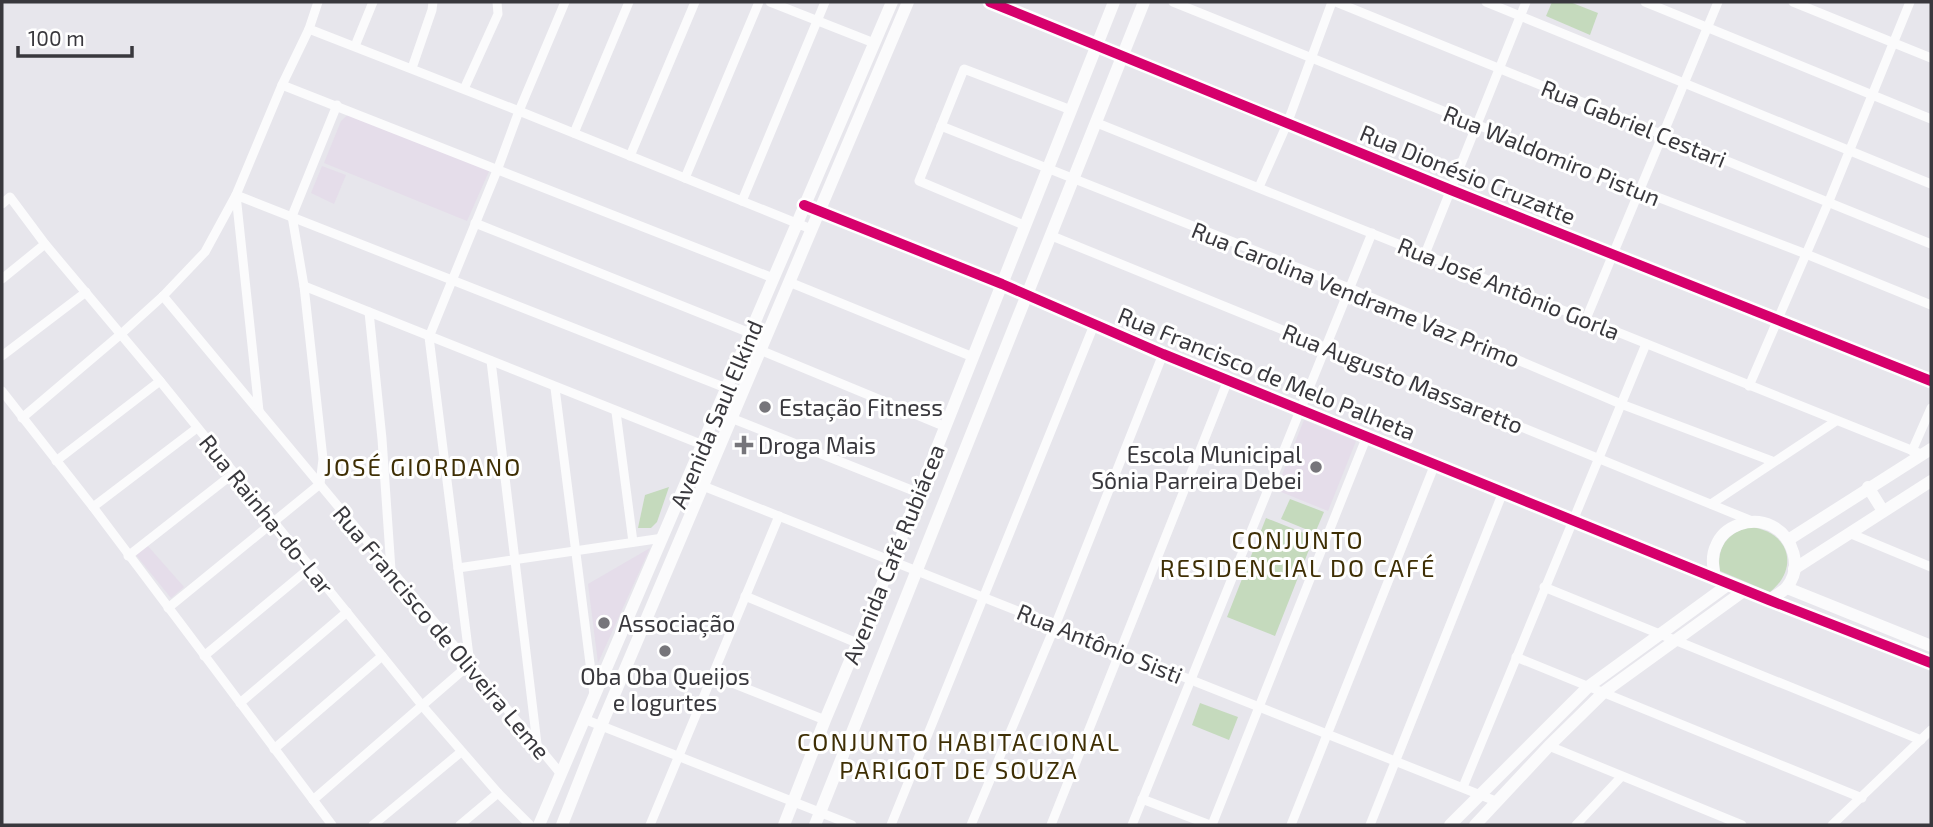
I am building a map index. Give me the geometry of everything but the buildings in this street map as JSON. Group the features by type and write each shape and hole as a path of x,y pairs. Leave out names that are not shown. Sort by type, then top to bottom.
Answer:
{"street":[{"path":"22,418 163,296 205,252 236,195 282,85 309,29 318,2"},
{"path":"355,46 373,2"},
{"path":"412,68 433,2"},
{"path":"496,2 498,14"},
{"path":"464,89 503,2"},
{"path":"313,800 470,664 429,337 565,2"},
{"path":"574,133 629,2"},
{"path":"630,156 695,2"},
{"path":"685,178 760,2"},
{"path":"770,2 874,43"},
{"path":"742,201 825,2"},
{"name":"Avenida Saul Elkind","path":"539,825 892,2"},
{"name":"Avenida Saul Elkind","path":"562,825 601,726 908,2"},
{"name":"Rua Dionésio Cruzatte","path":"990,2 1287,124 1931,381"},
{"name":"Avenida Café Rubiácea","path":"784,825 946,427 1114,2"},
{"name":"Avenida Café Rubiácea","path":"818,819 1144,2"},
{"name":"Rua Waldomiro Pistun","path":"1173,2 1931,305"},
{"path":"1259,187 1287,124 1334,2"},
{"name":"Rua Gabriel Cestari","path":"1334,2 1931,244"},
{"path":"1486,2 1931,184"},
{"path":"1425,254 1526,2"},
{"path":"1645,2 1931,118"},
{"path":"1586,319 1718,2"},
{"path":"1793,2 1931,58"},
{"path":"1749,386 1829,201 1910,2"},
{"path":"309,29 811,229"},
{"path":"1026,226 919,181 964,69 1071,110"},
{"path":"282,85 773,278"},
{"path":"168,608 320,484 323,459 304,286 292,216 337,105"},
{"name":"Rua José Antônio Gorla","path":"1097,123 1836,421 1921,451"},
{"name":"Rua Carolina Vendrame Vaz Primo","path":"941,126 1349,288 1621,404 1772,461"},
{"path":"236,195 726,388"},
{"path":"236,195 259,411"},
{"name":"Rua Rainha-do-Lar","path":"6,201 160,381 461,752 530,825"},
{"name":"Rua Francisco de Melo Palheta","path":"804,205 1715,578"},
{"path":"475,223 750,333"},
{"path":"1132,825 1372,233"},
{"name":"Rua Augusto Massaretto","path":"1052,236 1754,521"},
{"path":"2,279 45,244"},
{"path":"789,282 974,357"},
{"path":"304,286 703,445"},
{"path":"2,356 86,292"},
{"name":"Rua Francisco de Oliveira Leme","path":"163,296 561,774"},
{"path":"369,312 382,439 391,570"},
{"path":"891,825 1094,325"},
{"path":"1463,787 1646,344"},
{"path":"760,350 946,427"},
{"path":"971,825 1055,626 1163,354"},
{"path":"491,361 537,746"},
{"path":"1051,825 1228,380"},
{"path":"57,461 160,381"},
{"path":"555,388 594,697"},
{"path":"2,391 93,507 332,825"},
{"path":"1788,540 1921,451 1931,408"},
{"path":"616,412 633,542"},
{"path":"731,418 919,493"},
{"path":"1711,504 1836,421"},
{"path":"93,507 197,428"},
{"path":"1142,799 1211,825 1367,436"},
{"path":"1291,825 1435,464"},
{"path":"128,556 234,473"},
{"path":"1794,569 1931,481"},
{"name":"Rua Antônio Sisti","path":"703,486 1498,802"},
{"path":"1868,487 1883,511"},
{"path":"1370,825 1503,492"},
{"path":"650,825 779,516"},
{"path":"1769,600 1787,588 1796,557 1788,540 1772,526 1754,521 1737,524 1723,534 1716,546 1712,564 1715,578 1769,600 1931,663"},
{"path":"1849,533 1931,567"},
{"path":"458,568 663,538"},
{"path":"204,656 310,567"},
{"path":"1450,825 1589,686 1729,584"},
{"path":"1544,587 1921,740"},
{"path":"1787,588 1931,646"},
{"path":"1475,825 1604,692 1745,590"},
{"path":"745,596 857,643"},
{"path":"240,703 347,612"},
{"path":"274,749 382,656"},
{"path":"1516,657 1862,798"},
{"path":"712,675 825,720"},
{"path":"584,719 793,802 818,819 852,825"},
{"path":"1832,825 1931,730"},
{"path":"1549,746 1742,825"},
{"path":"373,825 461,752"},
{"path":"1576,825 1622,777"},
{"path":"460,825 498,793"}],"shaded area":[{"path":"350,113 490,169 467,221 324,163 341,121"},
{"path":"322,166 346,175 334,204 311,193"},
{"name":"Escola Municipal Sônia Parreira Debei","path":"1304,420 1356,441 1328,511 1276,490"},
{"path":"147,545 184,587 171,598 136,555"},
{"name":"Associação","path":"650,548 598,663 588,584"}],"green space":[{"path":"1552,2 1570,2 1598,13 1590,35 1546,16"},
{"path":"669,487 657,522 651,528 638,528 645,495"},
{"path":"1290,499 1324,512 1315,533 1281,519"},
{"path":"1266,518 1314,537 1275,636 1227,617"},
{"path":"1749,527 1773,535 1786,551 1785,572 1770,592 1720,571 1720,555 1725,542 1735,533"},
{"path":"1200,703 1238,717 1229,740 1192,725"}],"cycle path":[{"path":"990,2 1451,190 1931,381"},
{"path":"804,205 1002,284 1163,354 1931,663"}],"place":[{"name":"Estação Fitness","path":"765,407"},
{"name":"Droga Mais","path":"744,445"},
{"name":"Escola Municipal Sônia Parreira Debei","path":"1316,467"},
{"name":"Associação","path":"604,623"},
{"name":"Oba Oba Queijos e Iogurtes","path":"665,651"}],"district":[{"name":"JOSÉ GIORDANO","path":"423,466"},
{"name":"CONJUNTO RESIDENCIAL DO CAFÉ","path":"1298,553"},
{"name":"CONJUNTO HABITACIONAL PARIGOT DE SOUZA","path":"959,755"}]}
